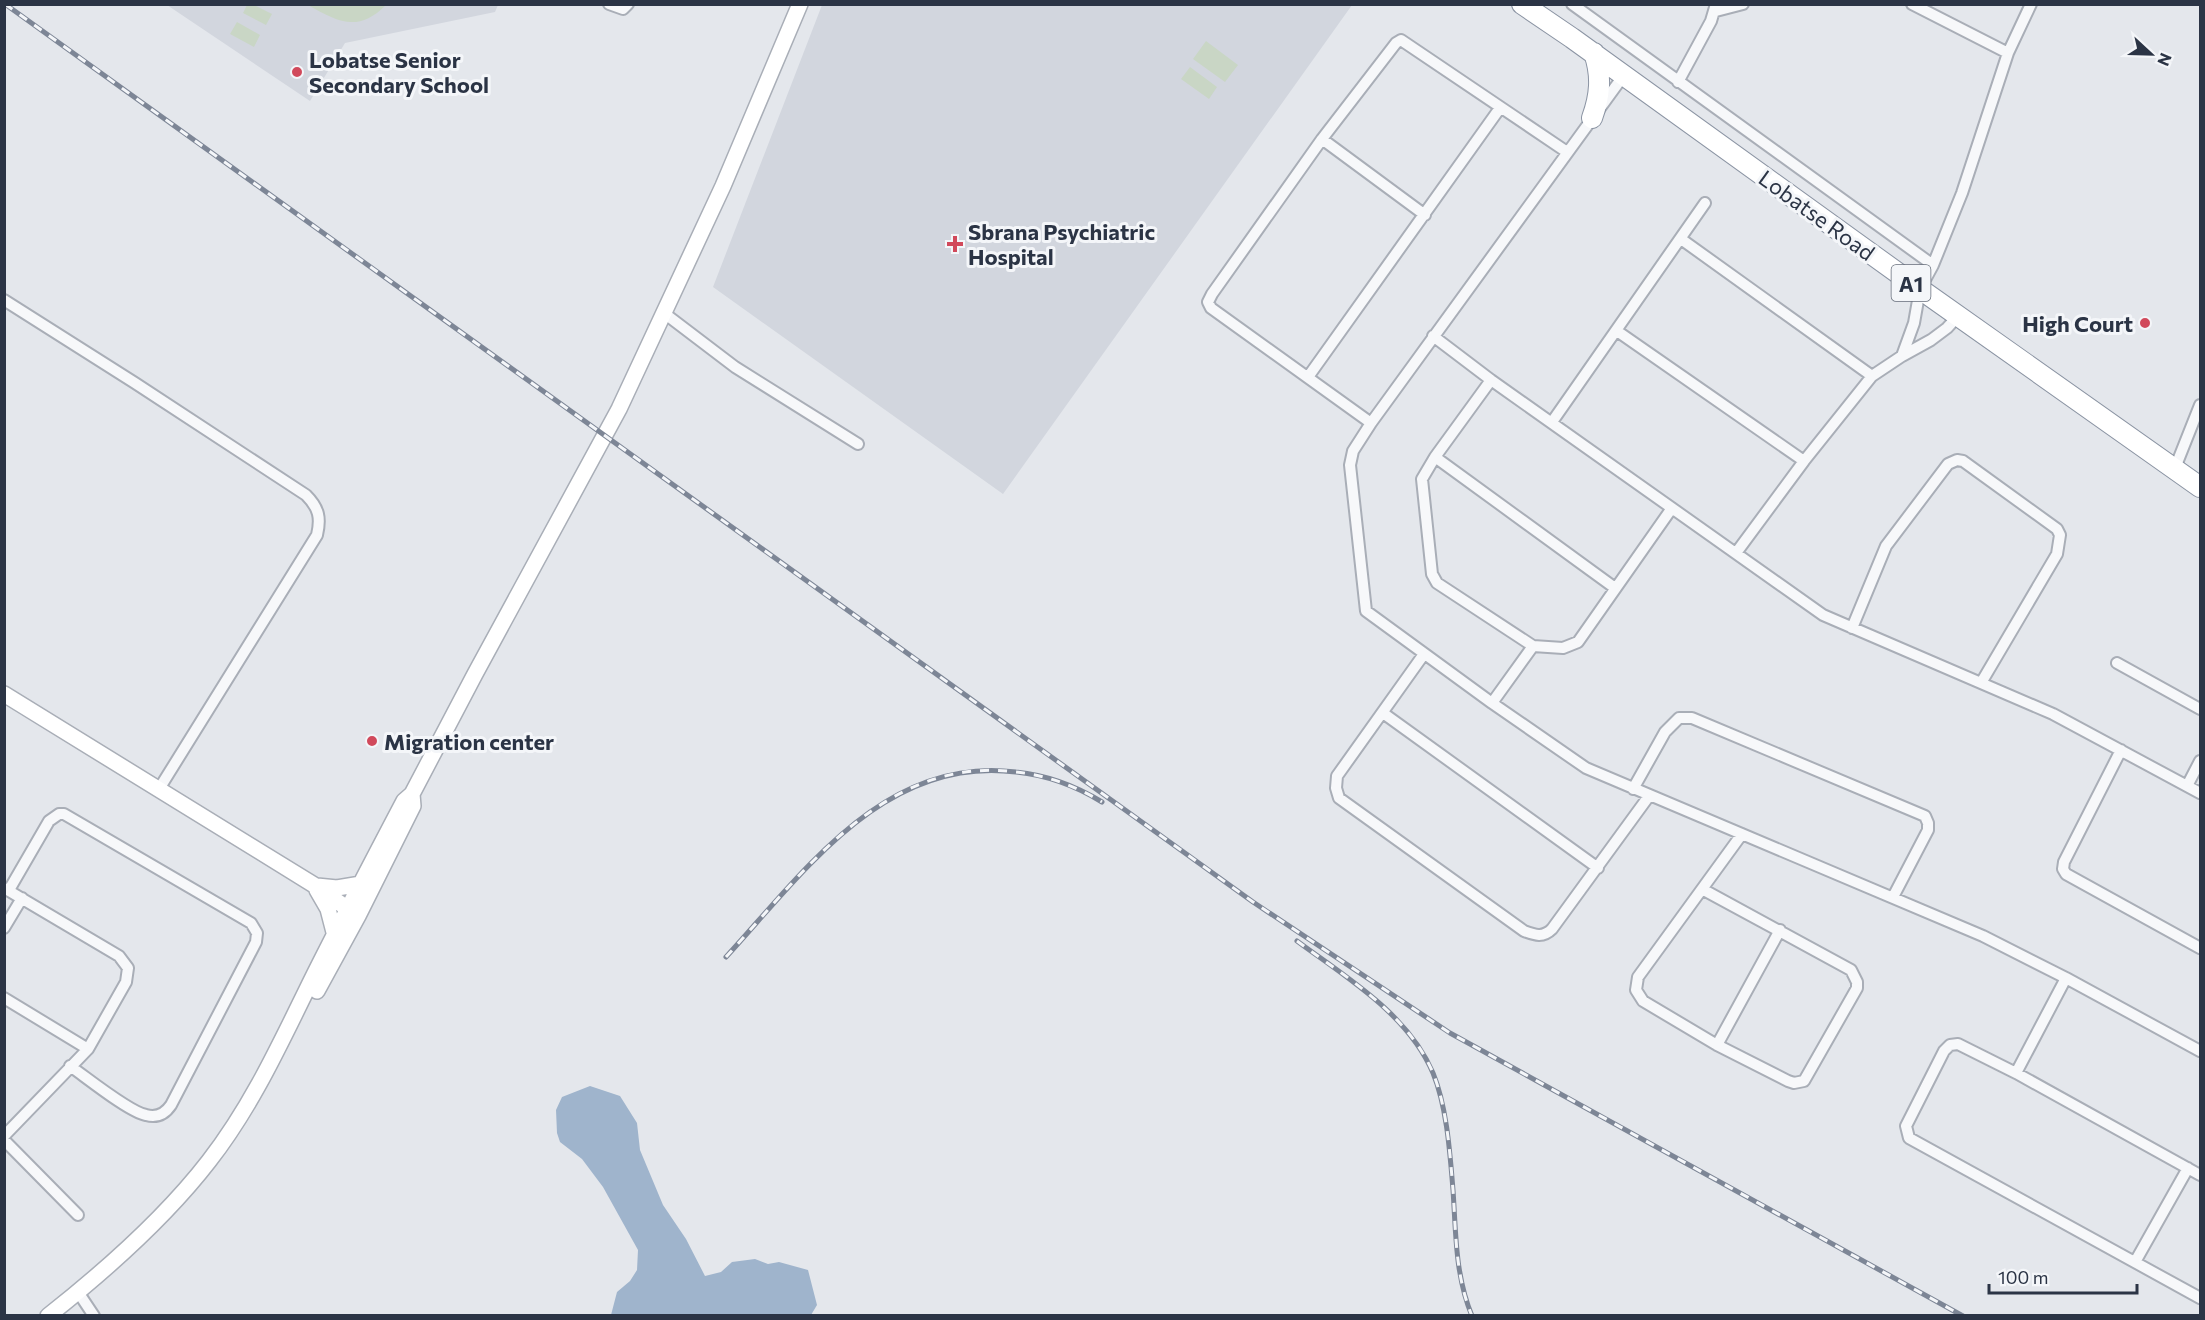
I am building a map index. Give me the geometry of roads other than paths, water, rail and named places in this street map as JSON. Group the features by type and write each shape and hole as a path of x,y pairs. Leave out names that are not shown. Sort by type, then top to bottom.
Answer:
{"highway":[{"name":"Lobatse Road","path":"1522,4 1594,53 1920,289 2200,487"},
{"path":"1592,118 1598,99 1600,78 1594,53"}],"street":[{"path":"609,4 623,9 628,4"},
{"path":"48,1316 139,1237 208,1162 230,1132 271,1064 335,936 353,913 361,884 404,801 412,794 620,409 723,186 800,4"},
{"path":"1572,4 1933,265"},
{"path":"1678,82 1716,8 1743,4"},
{"path":"1912,4 2008,53"},
{"path":"1902,356 1914,323 1920,289 1933,265 1962,194 2008,53 2031,4"},
{"path":"1371,423 1211,308 1208,302 1322,140 1399,40 1403,40 1567,152"},
{"path":"1624,75 1433,336 1353,451 1350,465 1365,607 1371,616 1586,768 1983,936 2200,1051"},
{"path":"1308,377 1500,108"},
{"path":"1322,140 1425,215"},
{"path":"1552,422 1705,203"},
{"path":"1681,239 1872,376"},
{"path":"4,300 135,382 306,495 314,503 319,513 320,524 317,535 159,789"},
{"path":"664,313 735,367 858,444"},
{"path":"1736,553 1804,461 1872,376 1939,334 1958,316"},
{"path":"1617,331 1804,461"},
{"path":"1433,336 1491,380 1823,615 2053,714 2200,793"},
{"path":"1491,380 1435,457 1421,484 1433,578 1437,582 1533,646 1563,648 1575,644 1672,508"},
{"path":"2175,468 2200,405"},
{"path":"1435,457 1615,588"},
{"path":"1852,628 1889,541 1948,464 1957,460 1964,461 2057,529 2060,535 2058,554 1981,683"},
{"path":"1492,703 1533,646"},
{"path":"1424,654 1337,776 1336,788 1339,798 1524,932 1539,935 1548,933 1649,796"},
{"path":"2117,663 2200,709"},
{"path":"5,694 314,885 353,913"},
{"path":"1383,713 1598,868"},
{"path":"1633,789 1665,732 1679,718 1692,718 1925,816 1928,830 1893,897"},
{"path":"2121,750 2062,869 2066,874 2200,948"},
{"path":"2187,786 2200,761"},
{"path":"271,1064 285,1051 353,913 413,806 412,794"},
{"path":"70,1066 137,1112 154,1116 162,1114 171,1105 256,942 257,933 251,924 64,814 59,814 49,821 7,889 119,956 128,968 126,982 88,1049 70,1066 4,1138 78,1215"},
{"path":"1702,889 1851,970 1857,982 1857,988 1804,1081 1794,1083 1788,1081 1717,1045 1639,996 1636,984 1638,977 1702,889 1742,834"},
{"path":"314,885 337,888 361,884"},
{"path":"314,885 328,909 335,936"},
{"path":"4,928 22,898"},
{"path":"1717,1045 1779,930"},
{"path":"2016,1073 2066,978"},
{"path":"5,1000 88,1049"},
{"path":"2200,1174 2016,1073 1958,1044 1950,1045 1944,1051 1906,1126 1908,1138 2200,1298"},
{"path":"2135,1262 2188,1168"},
{"path":"78,1292 94,1316"}],"water":[{"path":"590,1086 620,1096 637,1123 640,1150 663,1205 686,1239 705,1276 721,1272 732,1262 755,1259 768,1264 779,1262 808,1270 817,1305 811,1315 611,1315 617,1292 630,1281 637,1270 638,1250 603,1187 582,1159 560,1142 557,1133 556,1110 562,1097"}],"railway":[{"path":"5,4 1253,902 1450,1033 1963,1316"},
{"path":"726,957 817,857 851,826 887,801 926,782 969,772 1016,772 1061,782 1102,802"},
{"path":"1297,941 1355,983 1392,1015 1422,1052 1433,1073 1442,1101 1451,1161 1459,1269 1472,1316"}],"place":[{"name":"Lobatse Senior Secondary School","path":"297,72"},
{"name":"Sbrana Psychiatric Hospital","path":"955,244"},
{"name":"High Court","path":"2145,323"},
{"name":"Migration center","path":"372,741"}]}
